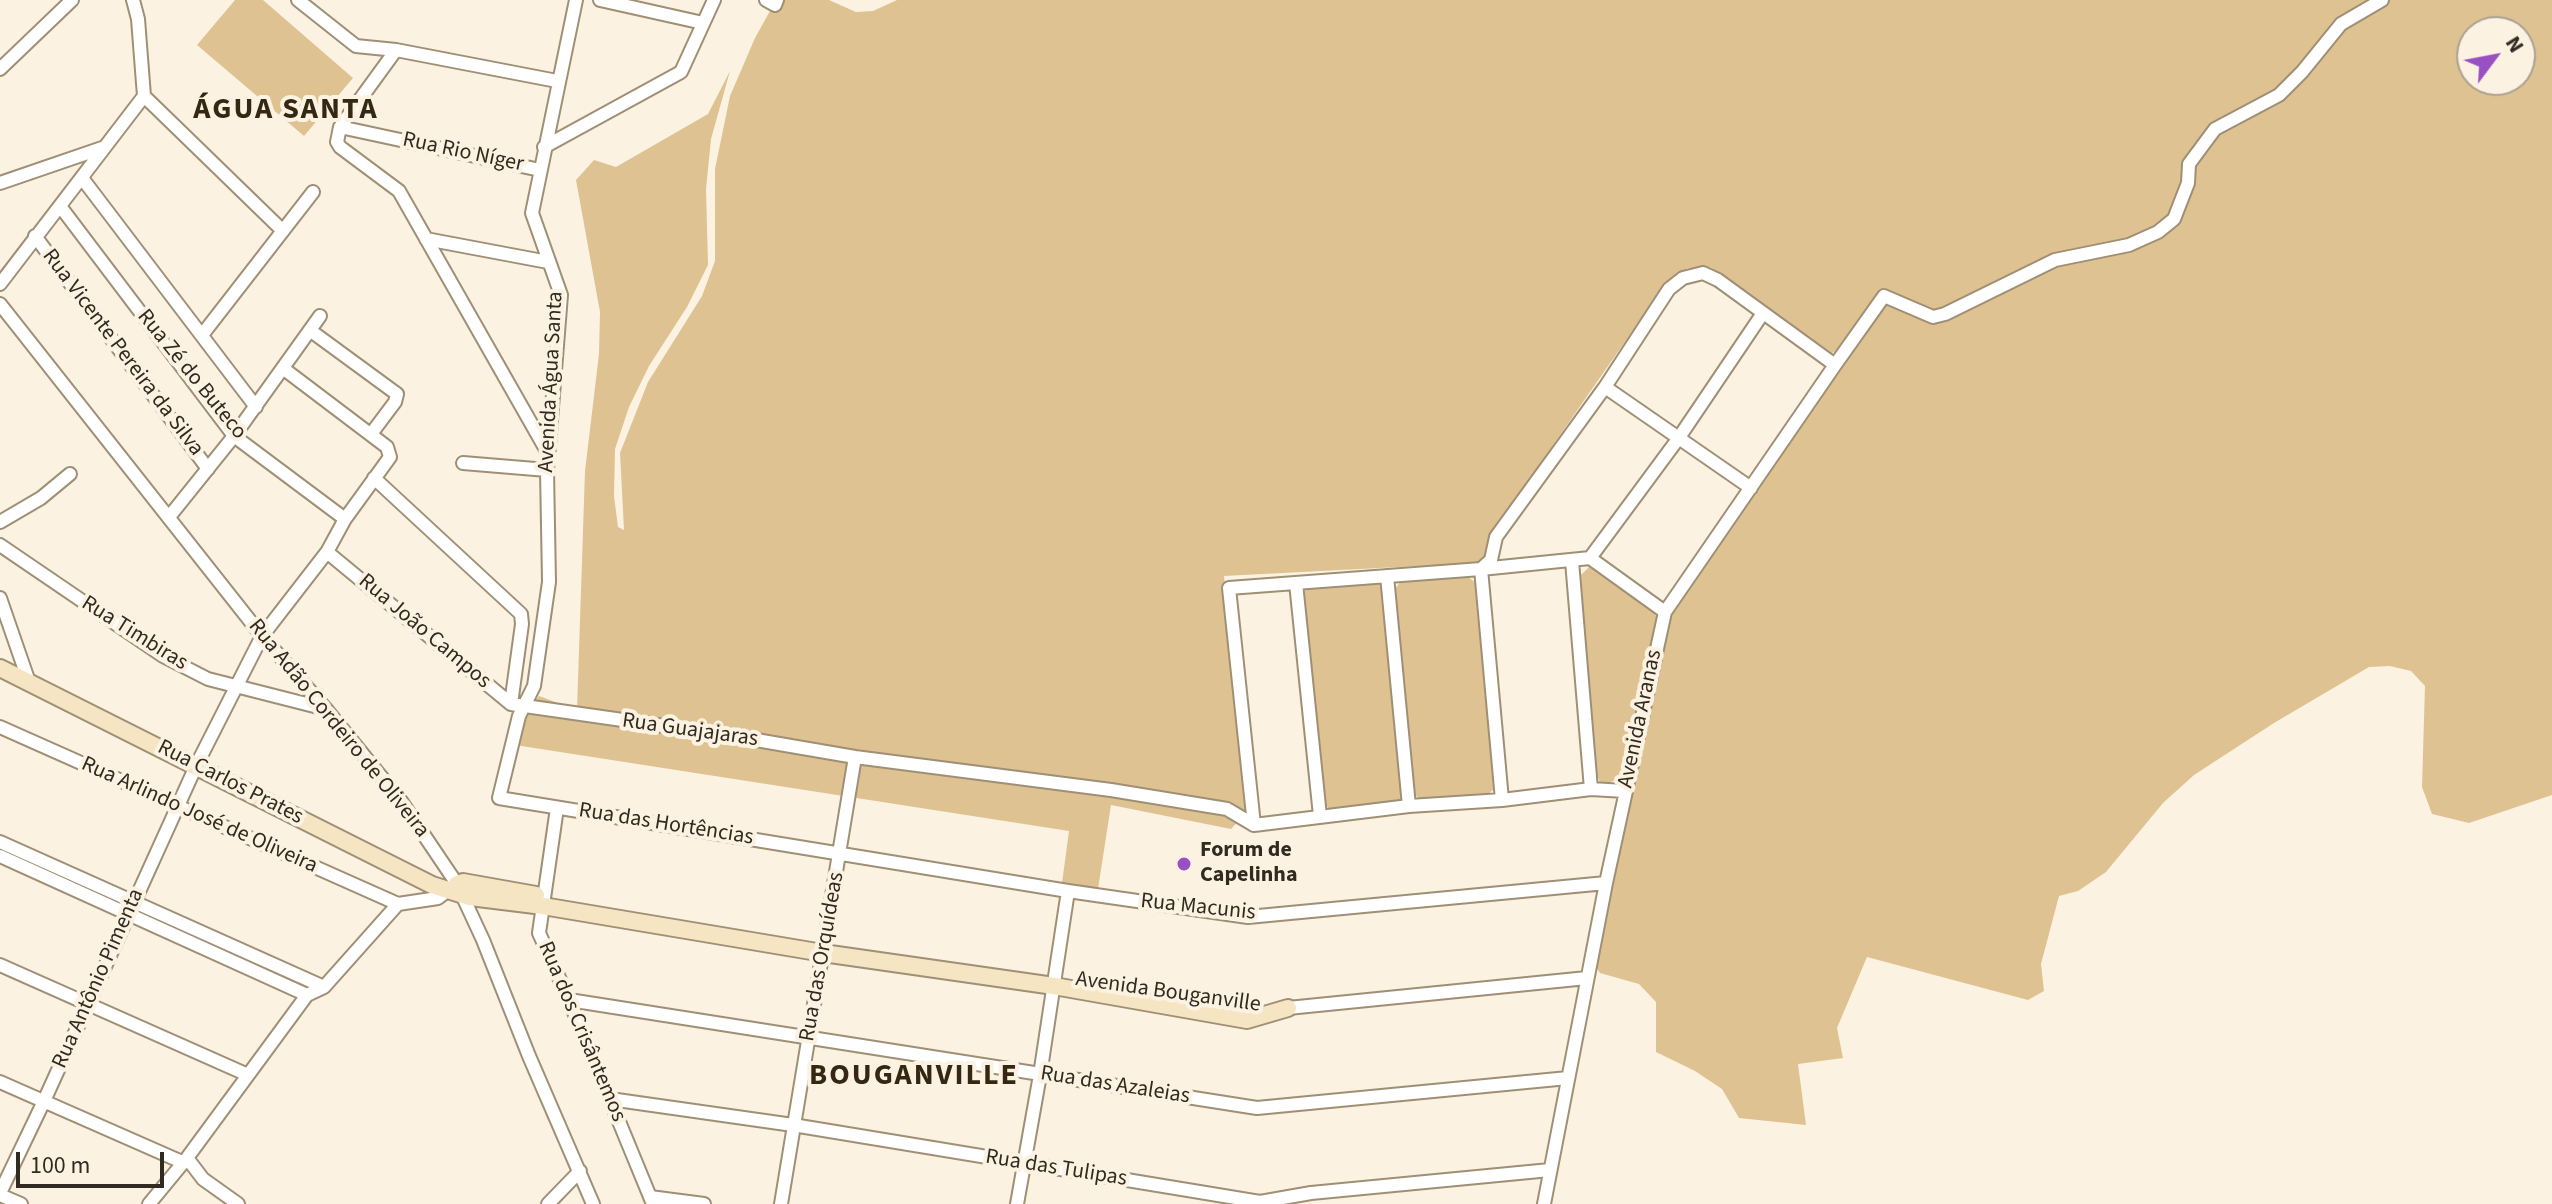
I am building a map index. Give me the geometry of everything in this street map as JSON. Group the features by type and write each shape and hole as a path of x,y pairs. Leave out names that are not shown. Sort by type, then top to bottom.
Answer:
{"street":[{"path":"0,69 72,0"},
{"path":"133,0 138,19 144,96 283,231"},
{"path":"298,0 356,46 396,50 557,81"},
{"name":"Avenida Água Santa","path":"517,705 534,686 549,582 547,470 561,295 532,213 576,0"},
{"path":"600,0 703,23"},
{"path":"544,147 674,77 686,65 714,0"},
{"path":"766,0 775,5 777,0"},
{"name":"Avenida Aranas","path":"1544,1204 1606,883 1665,612 1835,365 1884,296 1933,317 2055,260 2129,245 2158,232 2174,219 2188,183 2189,164 2215,129 2279,95 2341,24 2382,0"},
{"path":"396,50 340,127 337,142 399,191 548,453"},
{"path":"0,284 144,96"},
{"name":"Rua Rio Níger","path":"340,127 540,170"},
{"path":"0,183 105,147"},
{"path":"82,178 256,407"},
{"path":"202,335 313,192"},
{"name":"Rua Zé do Buteco","path":"60,206 234,436 345,519"},
{"name":"Rua Vicente Pereira da Silva","path":"35,236 208,469"},
{"path":"426,239 548,262"},
{"path":"1481,569 1491,560 1496,537 1605,387 1669,289 1683,278 1703,273 1718,280 1835,365"},
{"name":"Rua Adão Cordeiro de Oliveira","path":"0,304 262,636 401,801 449,888 593,1204"},
{"path":"1625,791 1591,789 1502,800 1409,806 1254,825 1229,588 1590,558 1678,439 1763,313"},
{"path":"169,517 256,407 320,316"},
{"path":"284,369 371,434 395,402 397,394 311,331"},
{"path":"1605,387 1751,488"},
{"name":"Rua Antônio Pimenta","path":"0,1194 196,766 262,636 327,552 345,519 389,461 387,447 371,434"},
{"path":"463,463 547,470"},
{"path":"0,522 41,498 70,474"},
{"path":"374,478 521,614 517,705"},
{"name":"Rua Timbiras","path":"0,545 163,656 208,679 326,709"},
{"name":"Rua João Campos","path":"327,552 517,705"},
{"path":"1590,558 1665,612"},
{"path":"1572,561 1591,789"},
{"path":"1481,569 1502,800"},
{"path":"1387,576 1409,806"},
{"path":"1296,583 1320,816"},
{"path":"0,598 29,682"},
{"name":"Rua Carlos Prates","path":"0,668 449,888"},
{"name":"Rua Guajajaras","path":"517,705 855,757 1111,790 1227,809 1254,825"},
{"name":"Rua das Hortências","path":"517,705 499,798 841,853"},
{"name":"Rua Arlindo José de Oliveira","path":"0,727 398,904"},
{"name":"Rua das Orquídeas","path":"781,1204 855,757"},
{"name":"Rua dos Crisântemos","path":"557,808 539,933 651,1200"},
{"path":"0,842 307,995"},
{"name":"Rua Macunis","path":"841,853 1248,917 1606,883"},
{"path":"0,856 324,987"},
{"path":"149,1204 307,995 324,987 398,904 438,898 449,888"},
{"name":"Avenida Bouganville","path":"449,888 1054,981 1247,1020 1288,1008"},
{"path":"1017,1204 1068,891"},
{"path":"0,965 248,1075"},
{"path":"1288,1008 1587,978"},
{"name":"Rua das Azaleias","path":"569,1000 1257,1108 1568,1078"},
{"path":"0,1082 184,1160 203,1179 238,1204"},
{"name":"Rua das Tulipas","path":"610,1099 793,1125 1260,1202 1311,1193 1550,1170"},
{"path":"548,1204 580,1171"},
{"path":"0,1194 21,1204"},
{"path":"651,1200 704,1204"}],"shaded area":[{"path":"235,0 263,0 353,78 304,136 197,45"},
{"path":"776,0 829,0 856,12 873,11 897,0 2552,0 2552,795 2469,823 2432,814 2422,787 2425,686 2411,671 2390,666 2369,667 2194,775 2163,803 2106,872 2078,891 2059,896 2041,964 2044,991 2028,1000 1867,957 1837,1028 1843,1058 1798,1064 1806,1125 1739,1118 1722,1089 1695,1071 1656,1052 1656,1002 1639,984 1600,973 1596,967 1669,615 1894,294 1884,288 1841,349 1832,353 1710,267 1688,268 1668,280 1491,534 1485,557 1477,563 1224,576 1248,811 1231,829 1111,805 1098,889 1062,883 1069,831 515,745 523,717 539,696 577,710 585,471 599,354 600,312 576,180 594,160 616,167 708,114 730,71 711,139 706,189 708,265 687,307 649,366 629,407 615,449 614,496 618,527 624,530 620,453 648,382 702,296 715,261 715,169 730,96 755,38"},
{"path":"1589,567 1653,609 1657,619 1623,774 1619,779 1605,784 1600,782 1596,773 1579,577"},
{"path":"1465,574 1477,584 1494,789 1486,796 1421,800 1414,794 1395,589 1401,581"},
{"path":"1378,582 1382,587 1402,799 1400,803 1331,810 1323,803 1303,593 1308,587"}],"place":[{"name":"Forum de Capelinha","path":"1184,864"}],"district":[{"name":"ÁGUA SANTA","path":"286,111"},
{"name":"BOUGANVILLE","path":"914,1077"}]}
